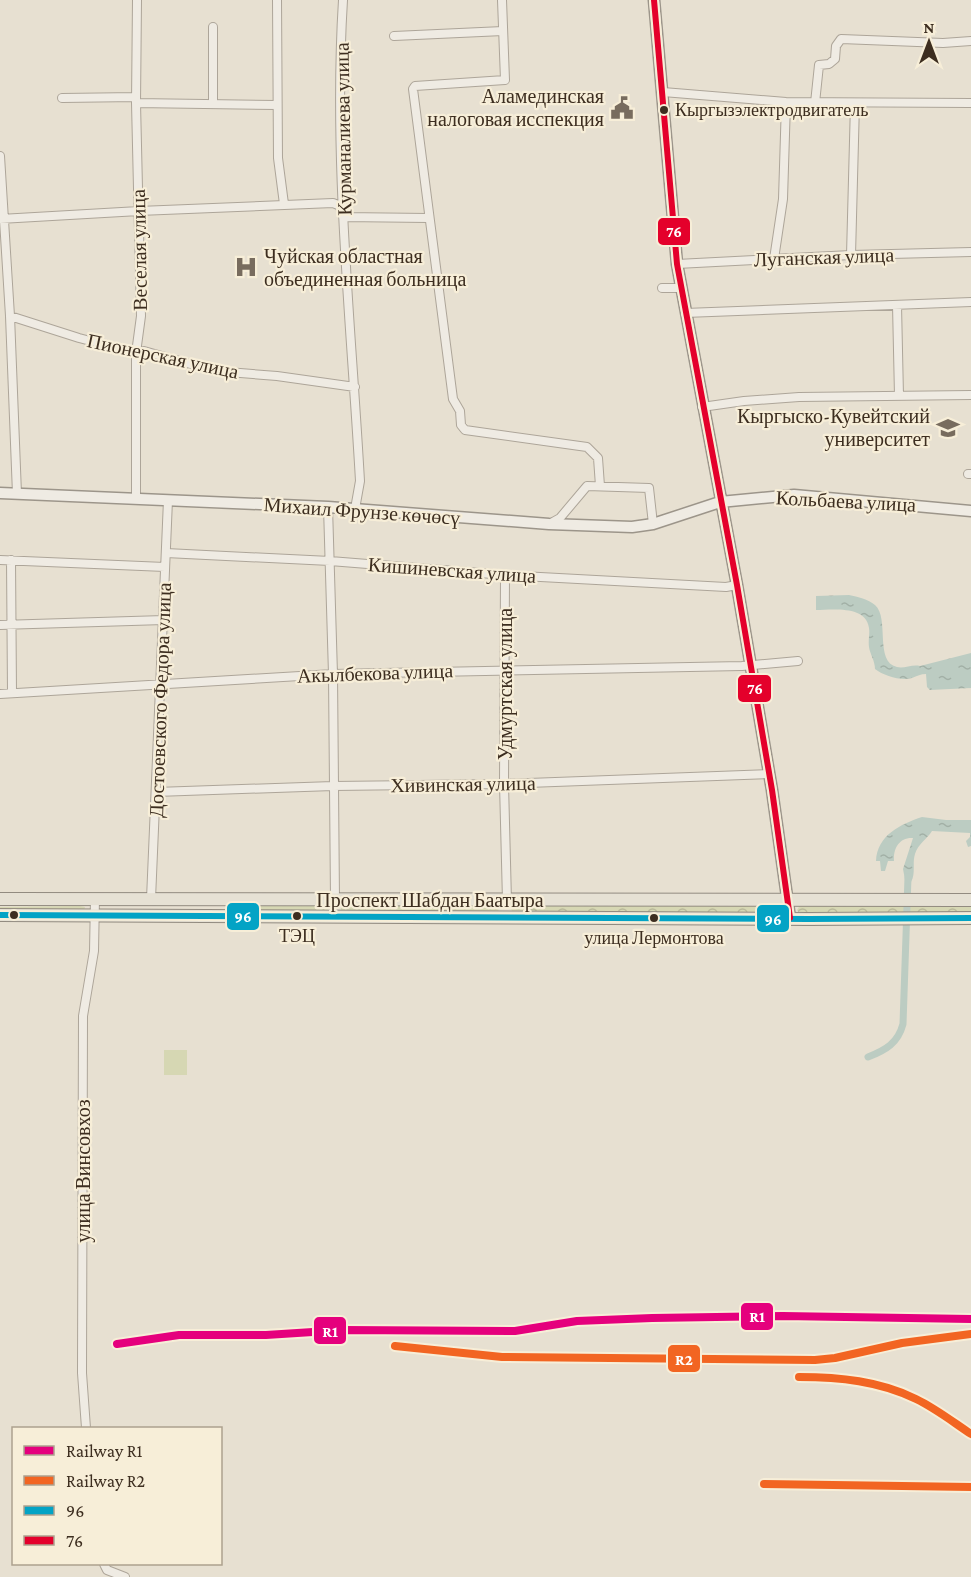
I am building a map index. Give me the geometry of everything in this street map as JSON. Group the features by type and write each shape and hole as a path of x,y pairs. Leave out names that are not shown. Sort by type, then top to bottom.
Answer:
{"main road":[{"path":"654,0 677,264 751,666 790,918"},
{"name":"Михаил Фрунзе көчөсү","path":"0,493 328,507 549,524 632,527 653,524 720,502"},
{"name":"Кольбаева улица","path":"720,502 794,495 971,511"},
{"name":"Проспект Шабдан Баатыра","path":"0,899 971,900"},
{"path":"200,899 200,916"},
{"path":"226,899 227,915"},
{"path":"335,900 336,916"},
{"path":"507,901 507,916"},
{"name":"Проспект Шабдан Баатыра","path":"0,915 971,918"}],"street":[{"name":"Веселая улица","path":"136,499 136,353 141,316 136,100 137,0"},
{"path":"277,0 277,105 284,204"},
{"name":"Курманалиева улица","path":"343,0 341,41 343,214 360,481 355,509"},
{"path":"502,0 505,80 413,87 453,399 460,411 462,428 465,430 587,447 598,459 600,486"},
{"path":"213,27 213,104"},
{"path":"394,36 503,32"},
{"path":"814,103 819,65 829,64 835,59 836,46 841,39 943,43 971,41"},
{"path":"663,92 786,102 971,103"},
{"path":"62,98 277,105"},
{"path":"775,255 783,199 786,102"},
{"path":"851,252 855,103"},
{"path":"0,156 1,219 10,316 17,494"},
{"path":"1,219 333,203 338,205 343,214 428,218"},
{"name":"Луганская улица","path":"677,264 775,255 851,252 971,252"},
{"path":"662,288 681,288"},
{"path":"686,313 971,302"},
{"path":"897,305 899,396"},
{"name":"Пионерская улица","path":"10,316 79,338 136,353 144,351 215,371 277,376 355,387"},
{"path":"702,407 788,398 971,395"},
{"path":"549,524 560,518 587,486 600,486 649,488 653,524"},
{"name":"Достоевского Федора улица","path":"152,899 168,500"},
{"path":"328,507 333,674 335,900"},
{"name":"Кишиневская улица","path":"166,553 330,561 505,575 726,587 737,585"},
{"path":"0,560 165,567"},
{"path":"10,560 12,693"},
{"name":"Удмуртская улица","path":"505,575 504,784 507,901"},
{"path":"0,625 164,620"},
{"name":"Акылбекова улица","path":"0,694 333,674 751,666 798,662"},
{"name":"Хивинская улица","path":"156,792 333,786 504,784 769,774"},
{"name":"улица Винсовхоз","path":"86,1427 82,1373 82,1016 94,951 95,898"},
{"path":"105,1565 107,1570 125,1577"}],"green space":[{"path":"971,903 971,914 800,914 797,910 800,905"},
{"path":"344,905 497,905 499,912 341,912 341,907"},
{"path":"234,906 326,906 328,912 231,912 230,909"},
{"path":"515,906 775,906 775,912 513,913 511,909"},
{"path":"0,907 85,907 84,911 0,910"},
{"path":"164,1050 187,1050 187,1075 164,1075"}],"water":[{"path":"849,595 869,601 879,611 882,619 884,649 890,663 897,667 920,666 971,653 971,688 930,690 927,687 926,674 903,679 888,676 875,669 869,647 869,628 862,615 847,610 816,610 816,596"},
{"path":"922,817 971,820 971,846 968,847 966,841 970,833 932,831 916,850 912,879 906,885 903,869 913,838 904,839 898,845 894,861 888,861 885,871 881,871 880,861 876,861 877,852 885,837 898,827"}],"waterway":[{"path":"868,1057 890,1045 898,1036 903,1024 908,877"}],"rail line":[{"name":"R1","path":"117,1344 179,1335 266,1335 344,1330 515,1331 577,1321 652,1318 783,1316 971,1319"},
{"name":"R2","path":"395,1346 502,1357 815,1360 835,1358 902,1343 971,1334"},
{"name":"R2","path":"799,1377 844,1379 888,1388 923,1403 971,1434"},
{"name":"R2","path":"764,1484 971,1487"}],"transit line":[{"name":"76","path":"654,0 677,264 737,585 772,790 790,918"},
{"name":"96","path":"0,915 971,918"}],"place":[{"name":"Аламединская налоговая исспекция","path":"622,108"},
{"name":"Кыргызэлектродвигатель","path":"664,110"},
{"name":"Чуйская областная объединенная больница","path":"246,267"},
{"name":"Кыргыско-Кувейтский университет","path":"948,428"},
{"name":"ТЭЦ","path":"297,916"},
{"name":"улица Лермонтова","path":"654,918"}]}
